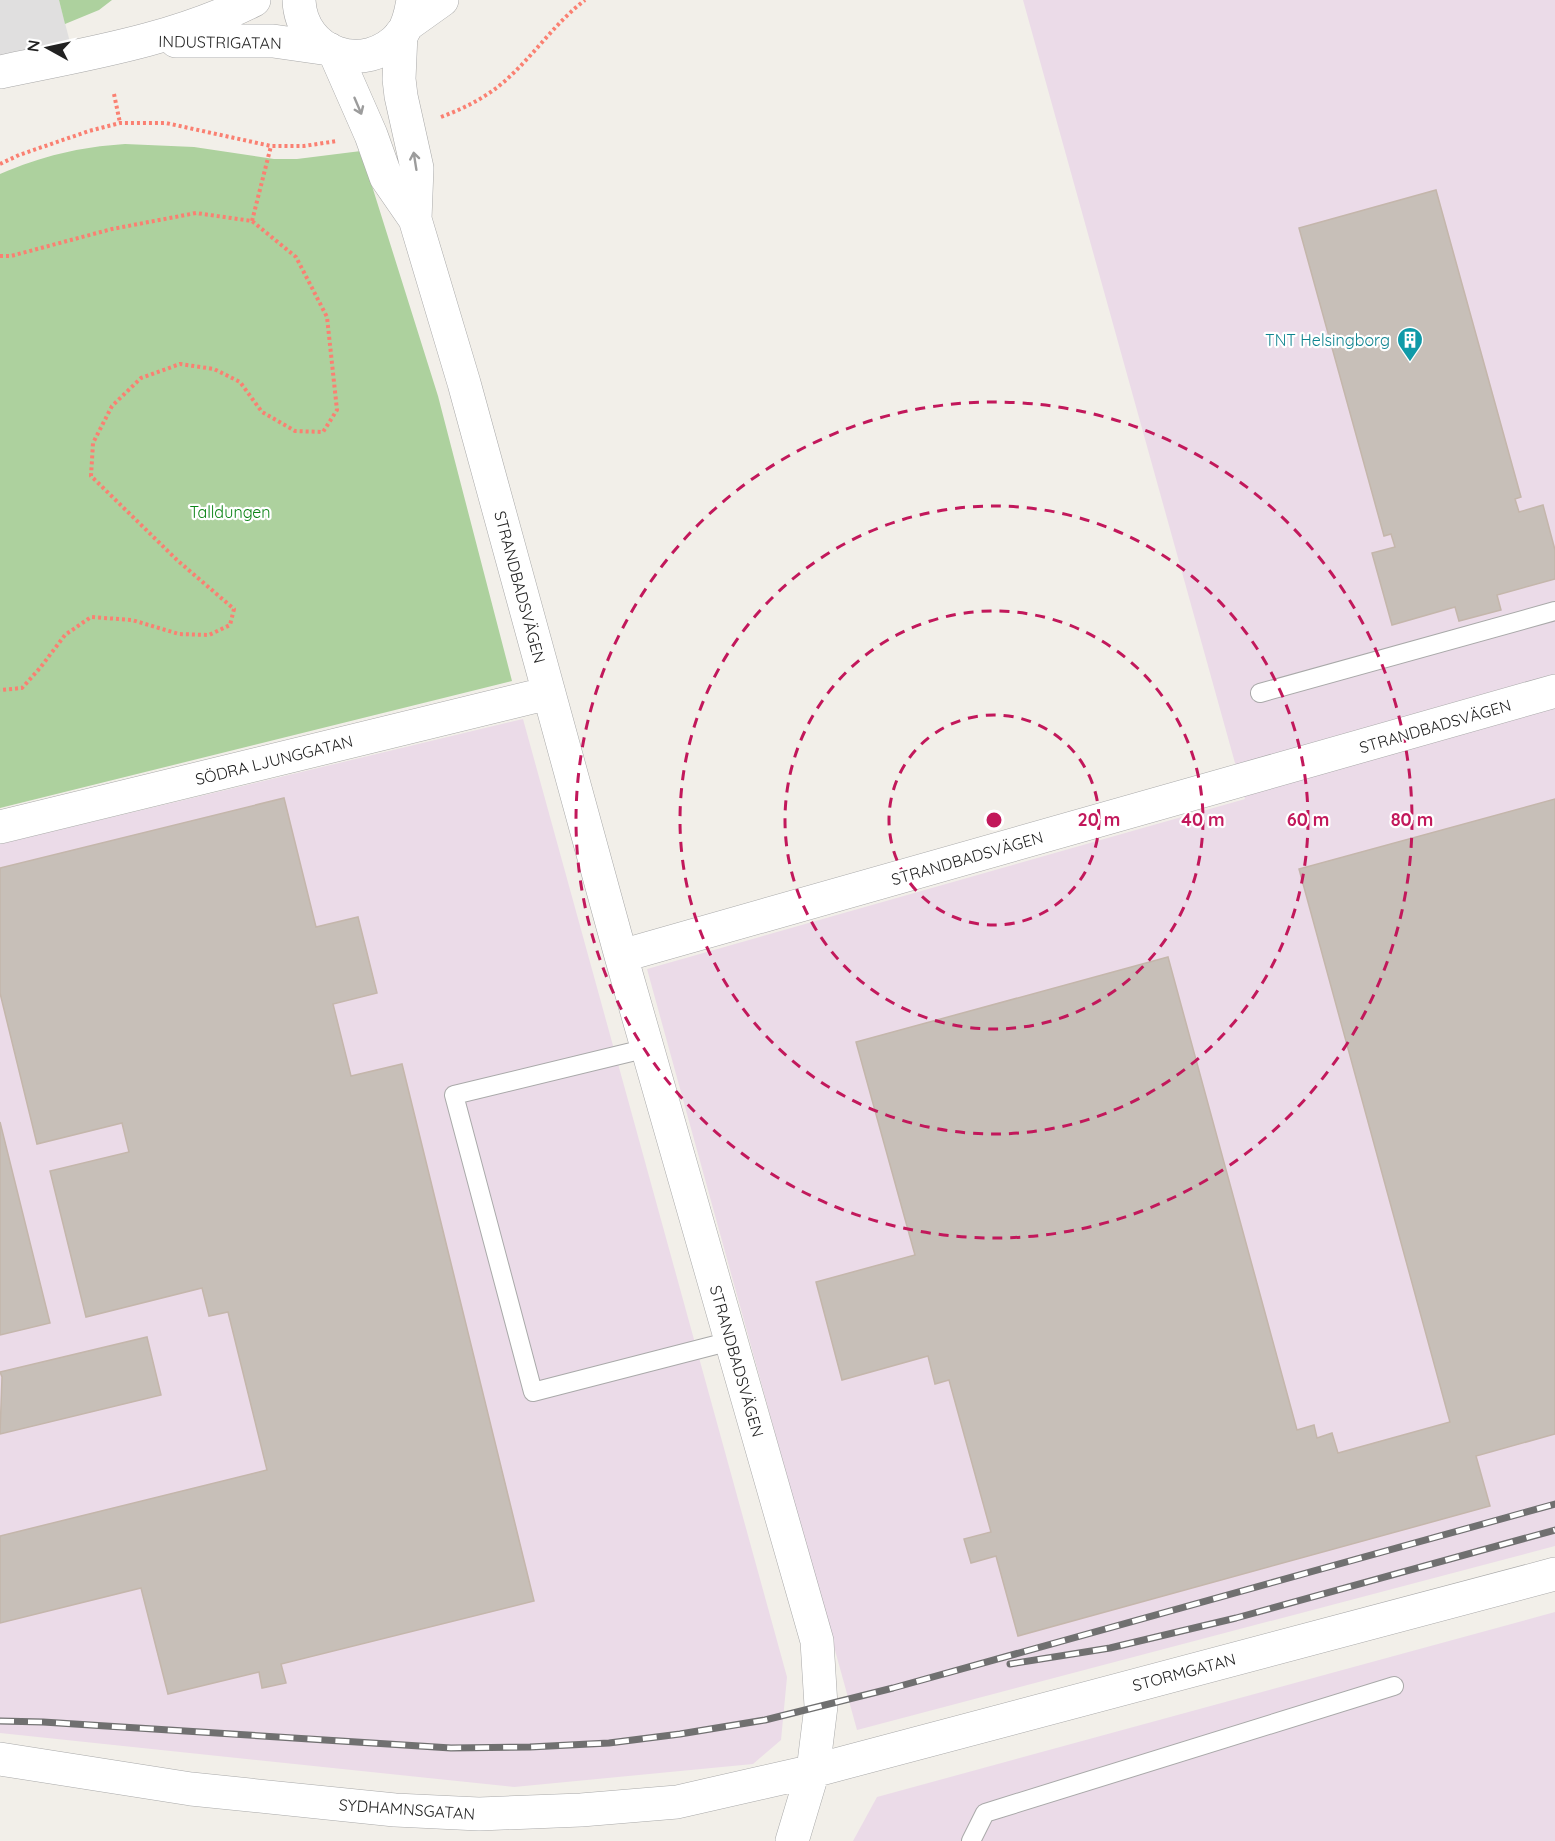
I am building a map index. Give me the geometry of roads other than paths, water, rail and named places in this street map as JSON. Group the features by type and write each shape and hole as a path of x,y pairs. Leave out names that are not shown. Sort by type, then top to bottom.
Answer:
{"street":[{"name":"INDUSTRIGATAN","path":"0,72 147,41 230,12 254,0"},
{"name":"STRANDBADSVÄGEN","path":"298,0 299,11 306,28 318,43 332,51 370,135 386,177 415,219 464,383 621,956 817,1641 821,1706 813,1772 792,1841"},
{"path":"332,51 353,56 371,54 388,46 407,20 442,0"},
{"name":"STRANDBADSVÄGEN","path":"407,20 399,80 417,168 415,219"},
{"name":"INDUSTRIGATAN","path":"147,41 273,41 332,51"},
{"name":"STRANDBADSVÄGEN","path":"621,956 1555,692"},
{"name":"SÖDRA LJUNGGATAN","path":"0,827 549,693"},
{"name":"STORMGATAN","path":"813,1772 1555,1574"},
{"name":"SYDHAMNSGATAN","path":"0,1759 191,1789 395,1810 479,1814 581,1810 677,1802 813,1772"}],"lane":[{"path":"1260,693 1555,611"},
{"path":"648,1048 454,1095 534,1392 731,1341"},
{"path":"971,1841 985,1813 1394,1686"}],"railway":[{"path":"0,1721 451,1748 609,1743 680,1734 765,1720 893,1688 1555,1504"},
{"path":"1010,1664 1110,1648 1236,1618 1555,1530"}],"place":[{"name":"TNT Helsingborg","path":"1410,363"}],"park label":[{"name":"Talldungen","path":"230,512"}]}
